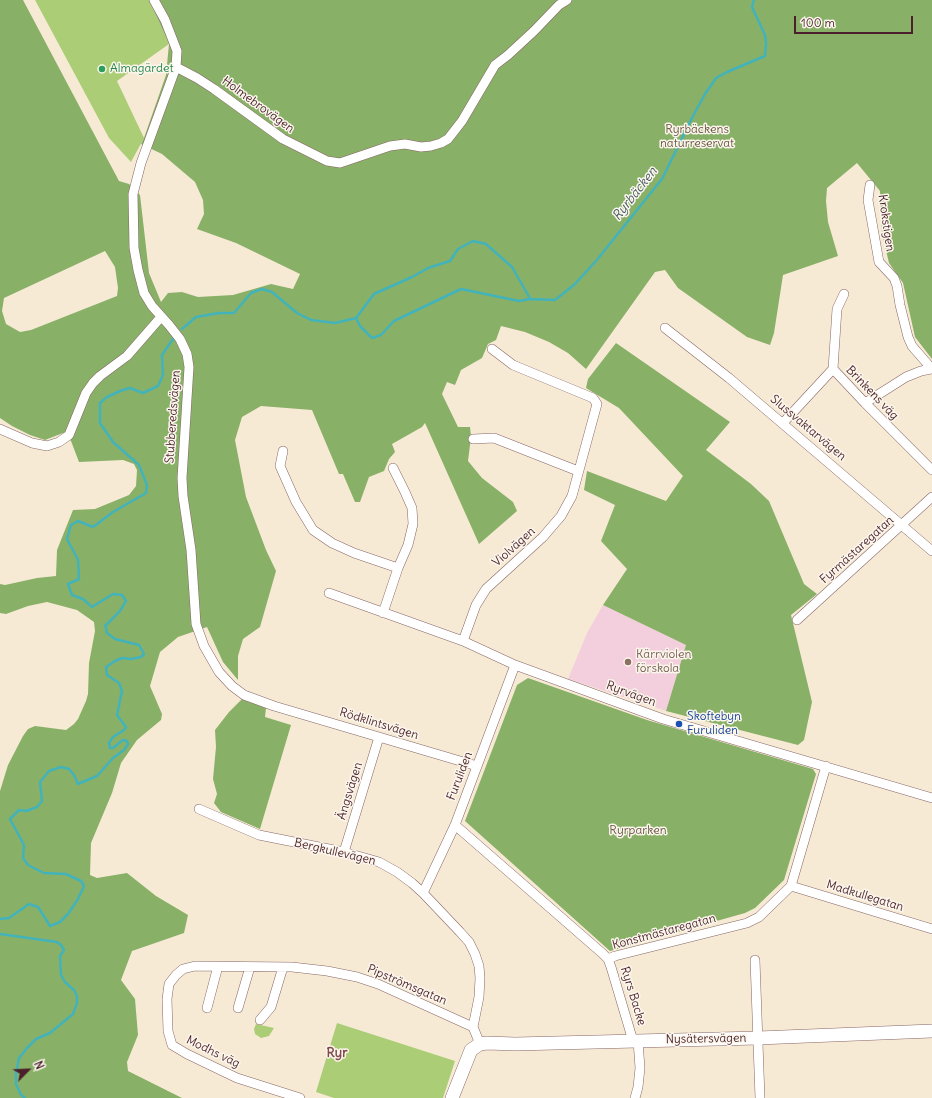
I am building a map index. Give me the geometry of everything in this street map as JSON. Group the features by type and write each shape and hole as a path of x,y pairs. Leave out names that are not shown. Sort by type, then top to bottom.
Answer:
{"street":[{"name":"Stubberedsvägen","path":"154,0 165,20 177,51 176,68 141,163 133,194 134,248 144,293 152,306 180,339 187,354 189,367 182,478 183,496 191,550 196,624 204,646 211,659 219,672 232,686 244,695 274,706"},
{"name":"Holmebrovägen","path":"176,68 197,78 214,89 283,140 327,160 340,163 390,146 406,144 420,147 431,146 448,139 462,121 495,65 534,31 559,5 567,0"},
{"name":"Krokstigen","path":"870,185 868,200 879,262 894,278 908,337 912,346 932,369"},
{"name":"Brinkens väg","path":"844,294 837,309 833,369 932,470"},
{"path":"0,429 32,443 47,446 59,442 68,435 86,393 93,383 127,356 161,317"},
{"name":"Slussvaktarvägen","path":"665,328 730,378 932,551"},
{"name":"Violvägen","path":"463,641 476,605 486,589 544,537 561,516 572,496 596,404 593,398 513,364 492,348"},
{"path":"783,423 833,369"},
{"name":"Krokstigen","path":"865,403 906,377 921,371 932,369"},
{"path":"473,439 494,438 578,471"},
{"path":"284,450 280,466 296,502 313,530 332,543 354,553 398,568"},
{"path":"383,613 398,568 408,545 412,524 412,508 394,468"},
{"name":"Fyrmästaregatan","path":"797,620 932,497"},
{"name":"Ryrvägen","path":"329,593 463,641 515,665 663,719 932,798"},
{"name":"Furuliden","path":"423,893 454,825 515,665"},
{"name":"Rödklintsvägen","path":"274,706 477,766"},
{"name":"Ängsvägen","path":"344,852 379,737"},
{"path":"791,886 826,766"},
{"name":"Bergkullevägen","path":"199,809 259,835 344,852 379,862 397,872 423,893 469,942 475,954 479,966 480,978 479,997 473,1026"},
{"name":"Konstmästaregatan","path":"454,825 608,959 747,923 758,917 791,886"},
{"name":"Madkullegatan","path":"791,886 932,929"},
{"name":"Ryrs Backe","path":"608,959 612,967 635,1041 640,1068 635,1098"},
{"path":"755,960 760,1098"},
{"name":"Pipströmsgatan","path":"183,969 194,966 283,967 313,969 357,977 378,984 473,1026"},
{"path":"207,1008 218,966"},
{"path":"238,1008 250,967"},
{"path":"260,1020 271,1007 283,967"},
{"name":"Modhs väg","path":"183,969 169,984 168,1032 172,1045 236,1078 300,1098"},
{"path":"452,1098 471,1050 480,1044 473,1026"},
{"name":"Nysätersvägen","path":"480,1044 758,1038 932,1031"}],"shaded area":[{"name":"Kärrviolen förskola","path":"603,605 686,645 666,711 568,679 587,633"}],"green space":[{"name":"Ryrbäckens naturreservat","path":"0,0 23,0 119,181 129,184 140,195 149,273 161,302 168,293 182,292 198,297 233,295 271,284 293,289 300,274 236,243 197,229 204,214 203,200 195,182 162,154 141,144 166,75 169,44 149,0 932,0 932,359 915,337 903,283 889,263 882,233 880,191 857,163 827,188 826,201 828,222 838,256 783,275 774,333 770,345 747,337 678,288 665,270 655,272 586,369 568,353 549,342 525,332 501,326 496,340 488,344 482,358 461,370 455,385 447,382 442,394 458,427 470,427 471,437 468,461 482,478 513,502 517,511 479,544 425,423 422,427 392,444 395,452 389,459 384,471 369,477 360,502 355,502 343,474 339,474 312,410 261,406 242,417 235,440 246,497 266,550 276,571 260,627 243,639 238,656 238,680 223,662 207,627 178,637 160,652 150,686 162,714 161,720 137,740 121,763 112,793 91,843 90,875 97,878 127,873 156,896 188,915 184,933 132,951 121,980 135,999 138,1035 127,1062 128,1071 182,1098 0,1098 0,791 8,765 28,729 35,726 66,730 78,719 88,694 89,663 95,631 94,622 77,610 47,602 28,606 6,614 0,613 0,584 5,585 37,578 56,576 57,550 73,510 95,509 129,495 136,486 137,470 134,464 123,460 79,462 71,441 63,433 45,440 30,435 0,418","holes":["105,251 115,267 118,288 117,296 31,330 20,332 6,324 2,311 4,298"]},
{"name":"Almagärdet","path":"35,0 149,0 169,44 117,81 144,138 131,162 109,138"},
{"path":"616,343 730,422 706,450 751,484 769,501 804,584 817,594 791,615 812,702 804,740 798,745 666,711 686,645 603,605 627,569 601,541 615,505 584,490 587,471 666,501 683,476 619,408 586,388 588,379"},
{"name":"Ryrparken","path":"528,678 647,720 813,769 816,774 784,880 755,908 745,913 610,951 465,821 517,685"},
{"path":"242,699 266,708 265,717 291,725 260,829 221,812 214,803 217,794 213,779 216,747 215,730 229,712"},
{"path":"337,1023 455,1061 443,1098 334,1098 316,1092"},
{"path":"256,1024 274,1028 269,1036 261,1038 255,1034 254,1029"}],"waterway":[{"name":"Ryrbäcken","path":"182,329 196,317 219,313 234,313 251,293 262,289 272,292 297,313 311,320 335,323 356,318 374,294 428,268 450,261 458,249 473,241 486,244 512,267 530,299 555,300 575,284 596,261 662,179 693,116 716,78 765,56 765,35 752,7 754,0"},
{"name":"Ryrbäcken","path":"356,318 360,326 372,338 381,335 394,321 461,289 519,301 530,299"},
{"name":"Ryrbäcken","path":"0,919 9,918 29,904 38,907 50,926 60,922 68,914 78,899 84,886 81,881 66,874 44,873 28,865 23,858 24,845 10,819 19,810 26,811 37,807 42,801 40,782 49,771 61,767 69,769 74,775 78,784 97,776 113,758 124,750 128,744 127,741 123,740 113,748 110,748 109,743 113,737 126,727 117,715 122,691 119,683 107,675 106,667 122,658 131,659 141,657 144,654 139,645 115,639 107,633 105,626 120,611 126,601 122,595 113,594 92,607 83,599 72,595 68,584 79,579 78,560 67,539 71,525 78,521 93,527 113,512 146,493 147,485 139,465 113,442 100,423 100,403 107,397 130,388 143,393 158,386 163,375 162,355 173,339"},
{"name":"Ryrbäcken","path":"0,934 57,942 61,945 64,950 60,956 61,975 65,982 74,990 77,996 77,1003 73,1014 50,1033 36,1039 19,1058 16,1073 16,1084 21,1095 25,1098"}],"place":[{"name":"Almagärdet","path":"102,69"},
{"name":"Kärrviolen förskola","path":"628,662"},
{"name":"Skoftebyn Furuliden","path":"679,724"}],"district":[{"name":"Ryr","path":"337,1053"}]}
